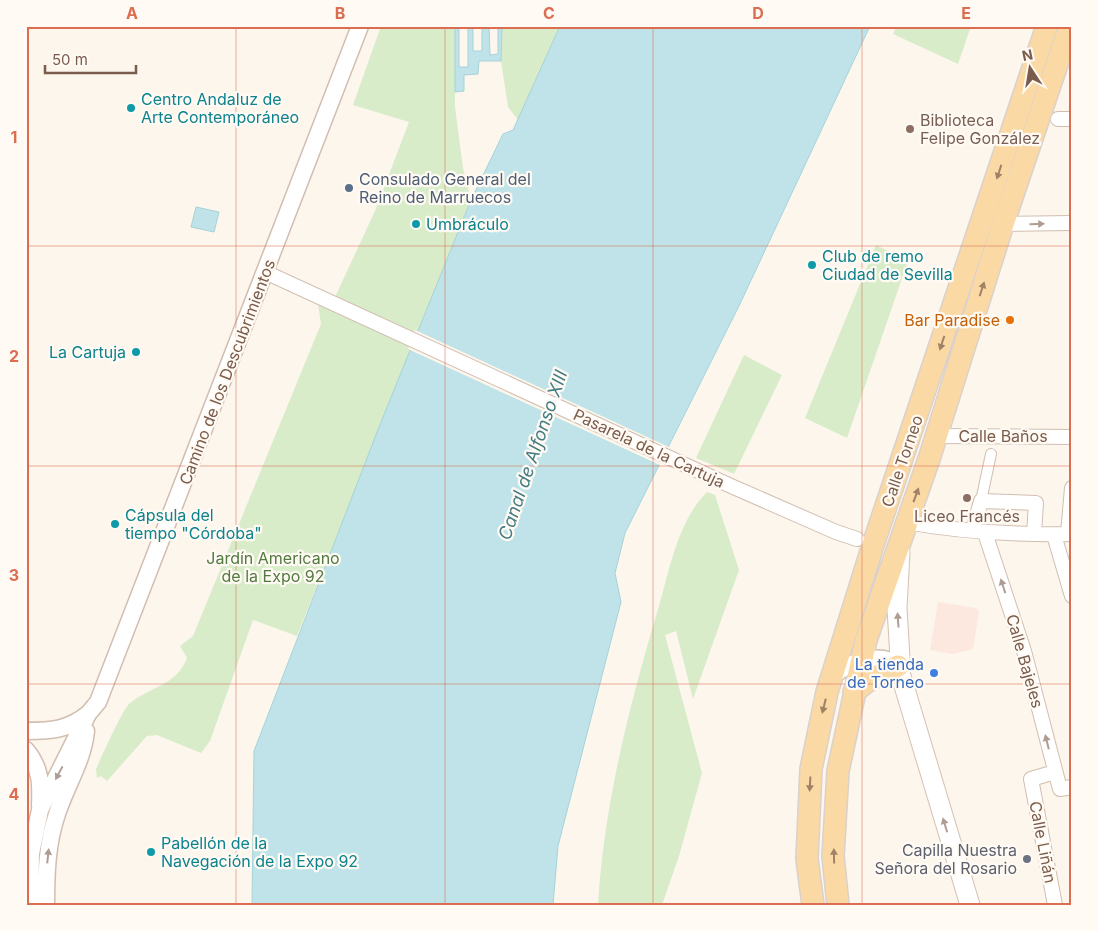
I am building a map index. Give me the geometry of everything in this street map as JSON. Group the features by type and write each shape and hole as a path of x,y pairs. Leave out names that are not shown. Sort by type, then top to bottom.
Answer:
{"main road":[{"name":"Calle Torneo","path":"838,905 833,856 838,771 849,670 858,540 1047,26"},
{"name":"Calle Torneo","path":"813,905 807,859 811,769 816,736 849,670 848,654 866,640 930,456 1003,224 1070,26"},
{"name":"Calle Torneo","path":"904,530 897,608 900,658 892,668 970,905"},
{"path":"849,670 869,680 892,668"}],"street":[{"name":"Camino de los Descubrimientos","path":"30,905 31,852 40,810 88,714 98,702 360,26"},
{"path":"1003,224 1072,223"},
{"name":"Pasarela de la Cartuja","path":"265,272 732,486 858,540"},
{"name":"Calle Baños","path":"935,436 1072,437"},
{"path":"979,532 981,502 991,454"},
{"path":"904,530 945,529 979,532 1070,534 1072,488"},
{"path":"981,502 1036,503 1034,534"},
{"name":"Calle Bajeles","path":"979,532 1024,651 1055,772 1066,788"},
{"path":"1054,535 1072,596"},
{"path":"849,670 887,659 892,668"},
{"name":"Camino de los Descubrimientos","path":"46,905 48,853 52,833 57,813 84,748 88,714"},
{"path":"26,731 62,730 75,724 88,714"},
{"path":"26,750 35,760 40,774 40,810"},
{"name":"Calle Liñán","path":"1055,772 1031,779 1055,905"}],"shaded area":[{"path":"938,602 976,608 979,612 973,649 953,654 930,650"}],"green space":[{"name":"Jardín Americano de la Expo 92","path":"381,26 455,26 455,107 463,168 471,200 297,636 253,620 210,741 201,753 157,735 147,736 107,781 101,776 97,778 96,769 126,707 170,680 177,674 187,658 180,646 193,636 321,324 318,304 329,310 375,211 409,122 353,105"},
{"path":"502,26 560,26 518,120 508,107 501,61"},
{"path":"897,26 971,26 958,64 893,34"},
{"path":"876,245 908,261 847,438 805,418"},
{"path":"744,355 782,375 734,474 696,458"},
{"path":"707,492 715,495 739,570 693,699 676,631 665,635 702,773 679,856 662,905 598,905 601,867 612,791 638,679 676,546 689,517"}],"water":[{"path":"455,26 459,26 459,67 468,67 468,26 473,26 473,51 482,51 482,26 489,26 490,55 498,54 498,26 502,26 501,61 479,61 478,74 464,75 464,91 455,92"},
{"name":"Canal de Alfonso XIII","path":"560,26 870,26 739,306 625,533 615,573 621,602 558,846 553,905 252,905 254,751 379,427 471,200 503,134 513,130"},
{"path":"196,207 219,212 214,232 191,227"}],"pier":[{"path":"415,330 671,448 662,466 408,349"}],"place":[{"name":"Centro Andaluz de Arte Contemporáneo","path":"131,108"},
{"name":"Biblioteca Felipe González","path":"910,129"},
{"name":"Consulado General del Reino de Marruecos","path":"349,188"},
{"name":"Umbráculo","path":"416,224"},
{"name":"Club de remo Ciudad de Sevilla","path":"812,265"},
{"name":"Bar Paradise","path":"1010,320"},
{"name":"La Cartuja","path":"136,352"},
{"name":"Liceo Francés","path":"967,498"},
{"name":"Cápsula del tiempo \"Córdoba\"","path":"115,524"},
{"name":"La tienda de Torneo","path":"934,673"},
{"name":"Pabellón de la Navegación de la Expo 92","path":"151,852"},
{"name":"Capilla Nuestra Señora del Rosario","path":"1027,859"}]}
